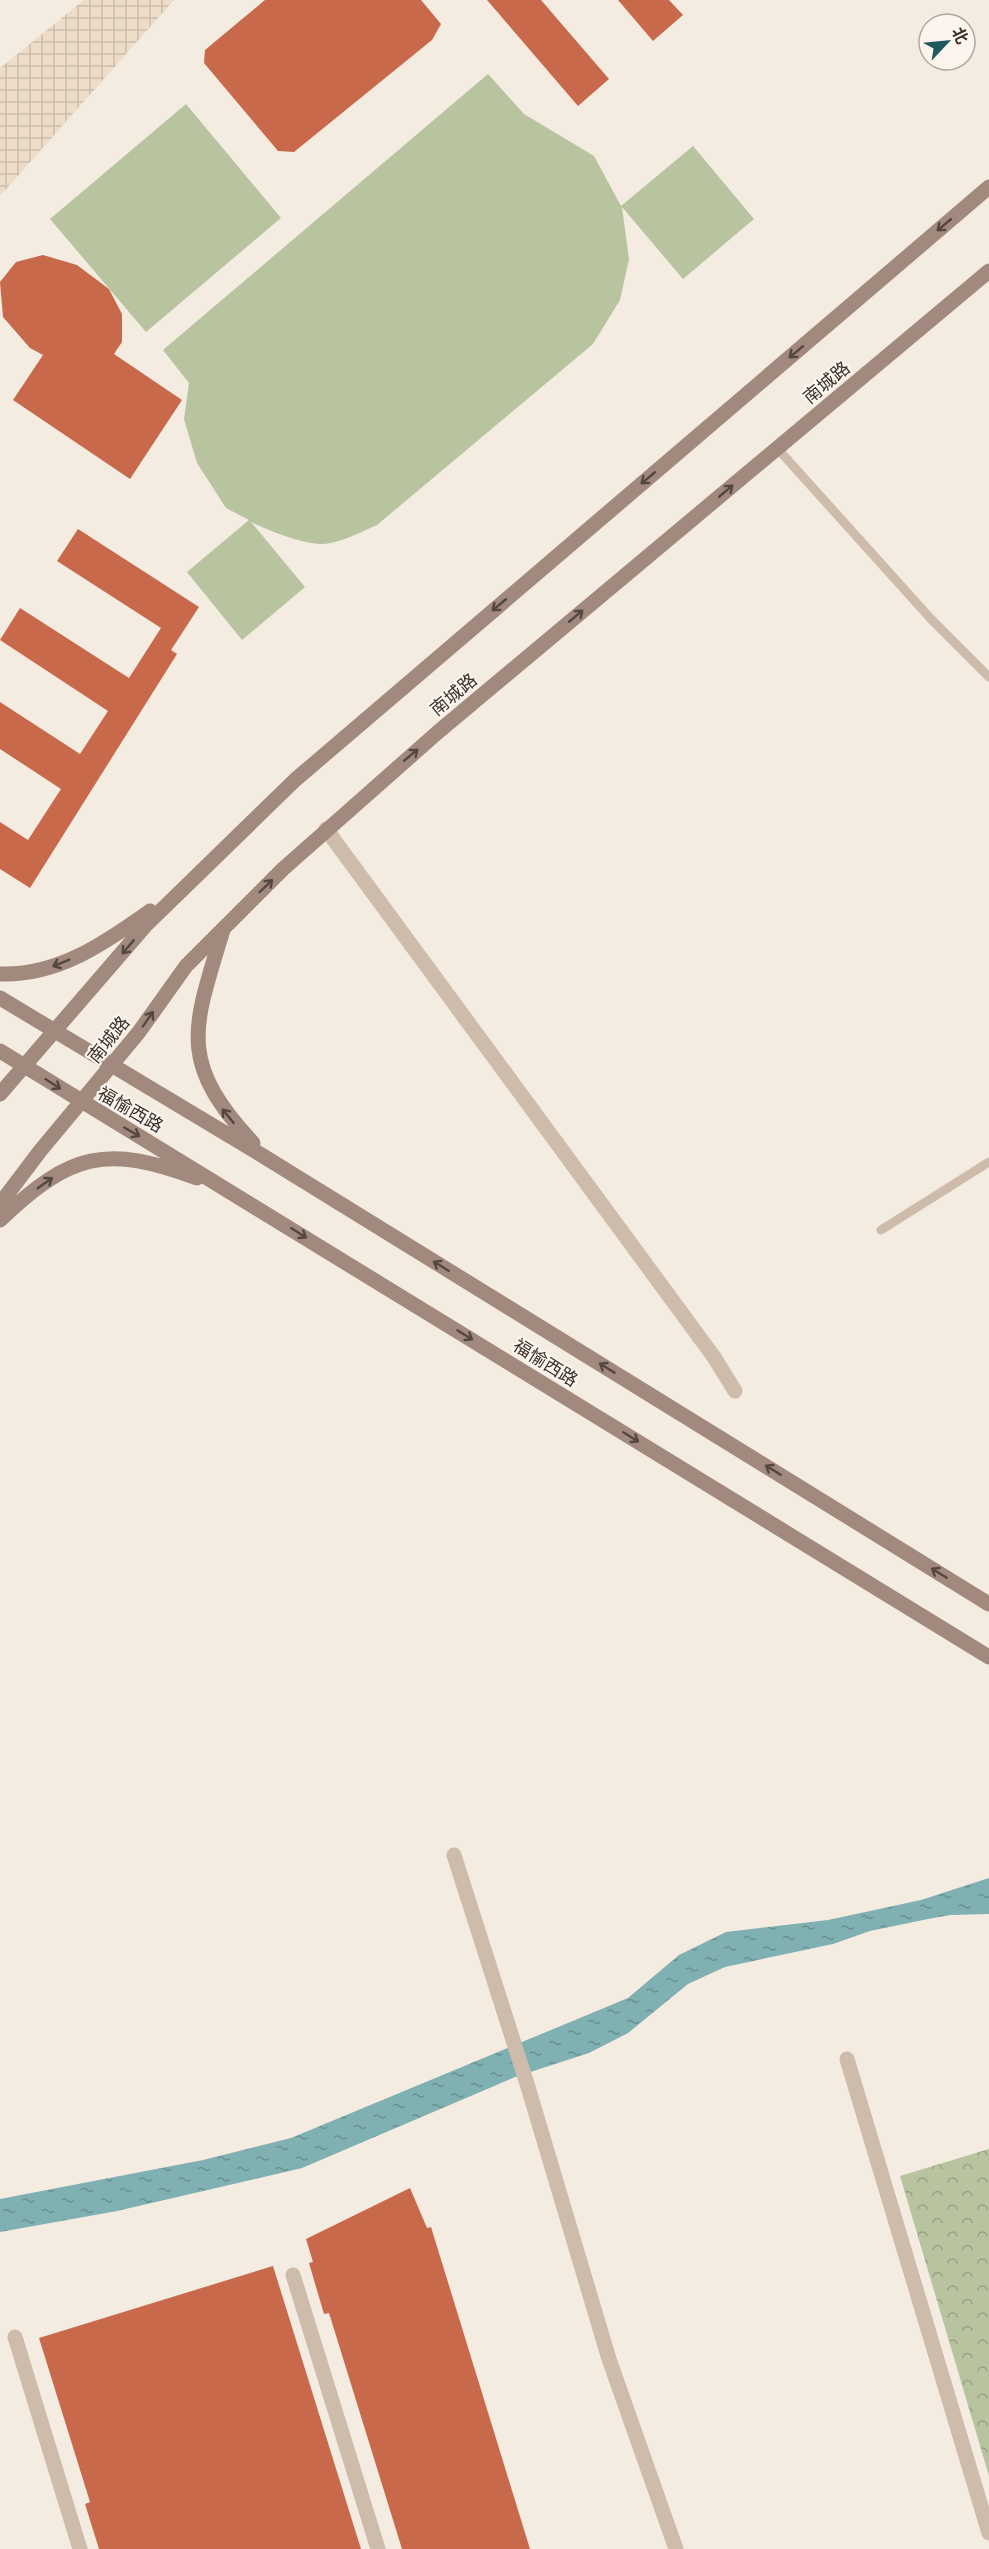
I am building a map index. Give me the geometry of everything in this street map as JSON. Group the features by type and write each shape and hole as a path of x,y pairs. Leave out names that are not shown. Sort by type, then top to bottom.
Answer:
{"street":[{"path":"0,1094 56,1032 145,926 182,888 348,733 989,187"},
{"name":"南城路","path":"0,1204 40,1151 112,1065 186,966 326,829 438,732 989,271"},
{"path":"326,829 714,1357 735,1390"},
{"path":"0,974 53,967 82,955 107,942 182,888"},
{"path":"225,927 204,992 198,1023 197,1046 202,1068 210,1089 226,1114 255,1145 304,1181"},
{"name":"福愉西路","path":"0,998 304,1181 989,1604"},
{"name":"福愉西路","path":"0,1051 989,1657"},
{"path":"0,1220 41,1185 65,1169 93,1160 119,1157 148,1162 231,1191"},
{"path":"454,1855 528,2087 609,2359 676,2549"},
{"path":"847,2059 989,2534"},
{"path":"293,2275 378,2549"},
{"path":"15,2337 80,2549"}],"lane":[{"path":"777,448 932,619 989,676"},
{"path":"881,1230 989,1162"}],"green space":[{"path":"488,74 524,114 594,156 621,206 693,146 754,219 683,279 622,207 629,259 620,300 593,344 377,525 341,540 319,544 293,539 251,522 305,587 242,640 187,572 249,520 226,508 197,463 184,419 189,383 163,350"},
{"path":"186,104 281,218 146,332 50,219"},
{"path":"989,2149 989,2476 900,2176"}],"shaded area":[{"path":"84,0 174,0 0,196 0,68"}],"water":[{"path":"989,1878 989,1914 950,1915 928,1919 870,1931 833,1944 725,1967 688,1984 628,2033 589,2053 515,2077 302,2168 117,2211 0,2232 0,2199 203,2160 291,2138 628,1998 679,1955 726,1932 828,1920 921,1900"}],"building":[{"path":"265,0 421,0 441,24 432,40 294,152 278,151 204,63 205,50"},
{"path":"487,0 541,0 609,79 578,106"},
{"path":"618,0 669,0 683,15 653,41"},
{"path":"43,255 77,265 109,289 122,314 122,342 114,354 182,400 130,479 13,400 43,355 30,348 3,317 0,282 16,262"},
{"path":"78,529 199,607 171,650 177,654 30,888 0,869 0,822 28,840 61,789 0,749 0,702 80,754 108,711 0,640 20,608 129,678 161,628 57,561"},
{"path":"410,2188 427,2228 431,2227 530,2549 402,2549 329,2313 324,2314 309,2263 313,2262 306,2239"},
{"path":"273,2266 361,2549 99,2549 85,2504 90,2502 39,2338"}]}
